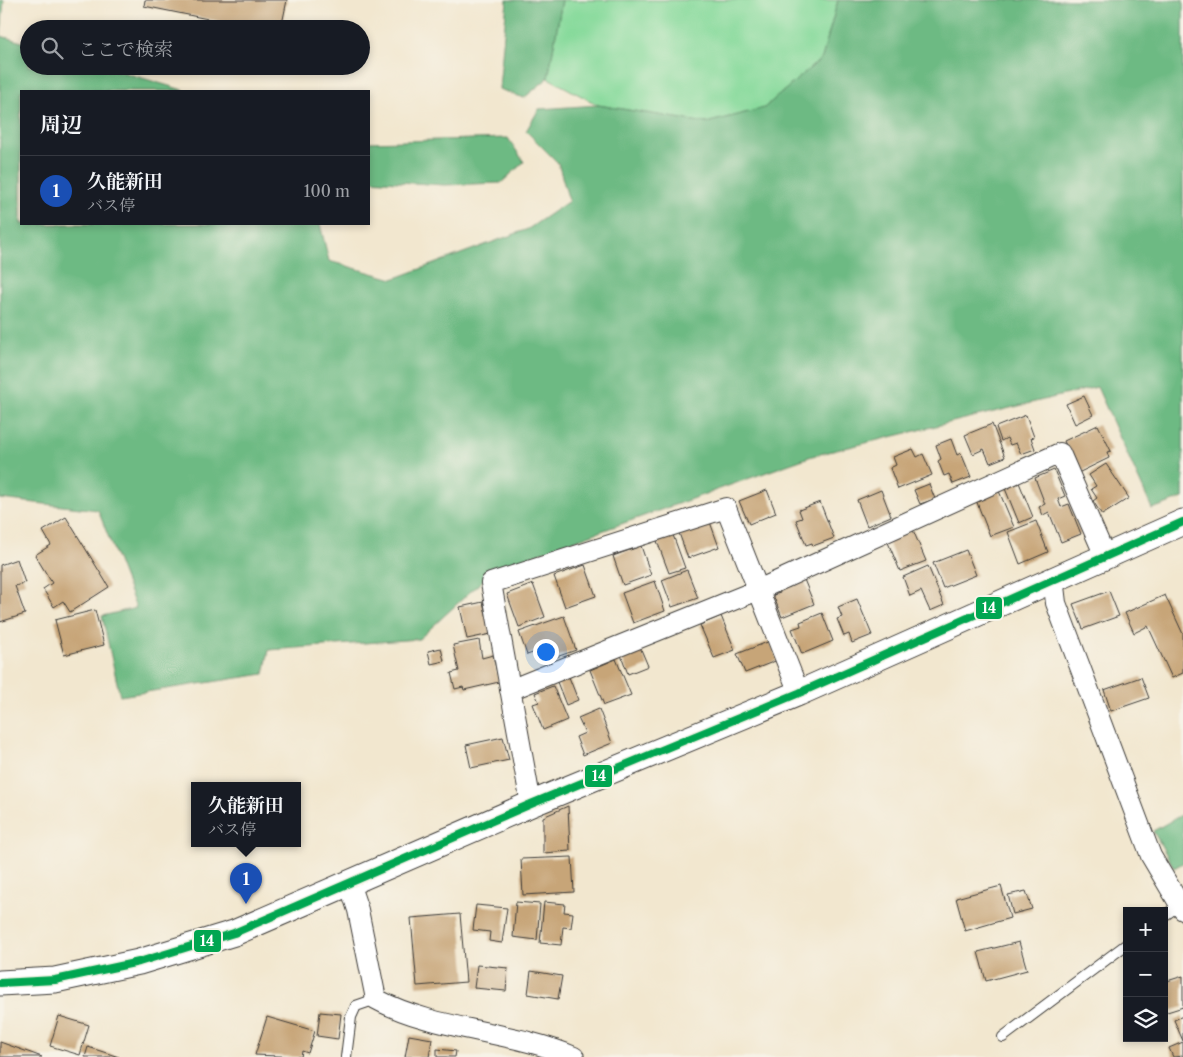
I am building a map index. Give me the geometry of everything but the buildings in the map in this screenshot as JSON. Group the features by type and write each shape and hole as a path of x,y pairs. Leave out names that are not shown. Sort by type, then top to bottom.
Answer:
{"street":[{"path":"510,690 758,590 1060,453 1105,556"},
{"path":"531,804 491,583 726,508 799,693"},
{"path":"0,983 56,980 139,962 234,933 531,804 799,693 1053,578 1183,522"},
{"path":"1053,578 1056,603 1151,856 1176,910"},
{"path":"349,883 358,910 376,999 399,1012 512,1038 574,1057"}],"lane":[{"path":"1004,1037 1123,947"},
{"path":"346,1057 351,1017 356,1006 376,999"}],"green space":[{"path":"0,0 4,0 1,36 20,41 20,75 132,75 183,90 20,90 20,225 320,225 329,261 393,279 528,229 569,201 558,163 526,131 539,109 598,105 706,123 764,108 822,58 838,0 1183,0 1183,498 1152,509 1097,387 812,456 495,569 419,639 269,650 264,674 120,696 102,616 136,608 98,510 0,499"},
{"path":"507,0 562,0 548,78 524,98 499,89"},
{"path":"562,0 838,0 822,58 764,108 706,123 598,105 548,78"},
{"path":"508,138 524,162 501,183 444,185 370,180 370,142"},
{"path":"1183,814 1183,863 1174,868 1153,831"}],"transit line":[{"name":"14","path":"0,983 55,980 139,962 234,933 531,804 799,693 1183,522"}],"place":[{"name":"久能新田","path":"246,904"}]}
